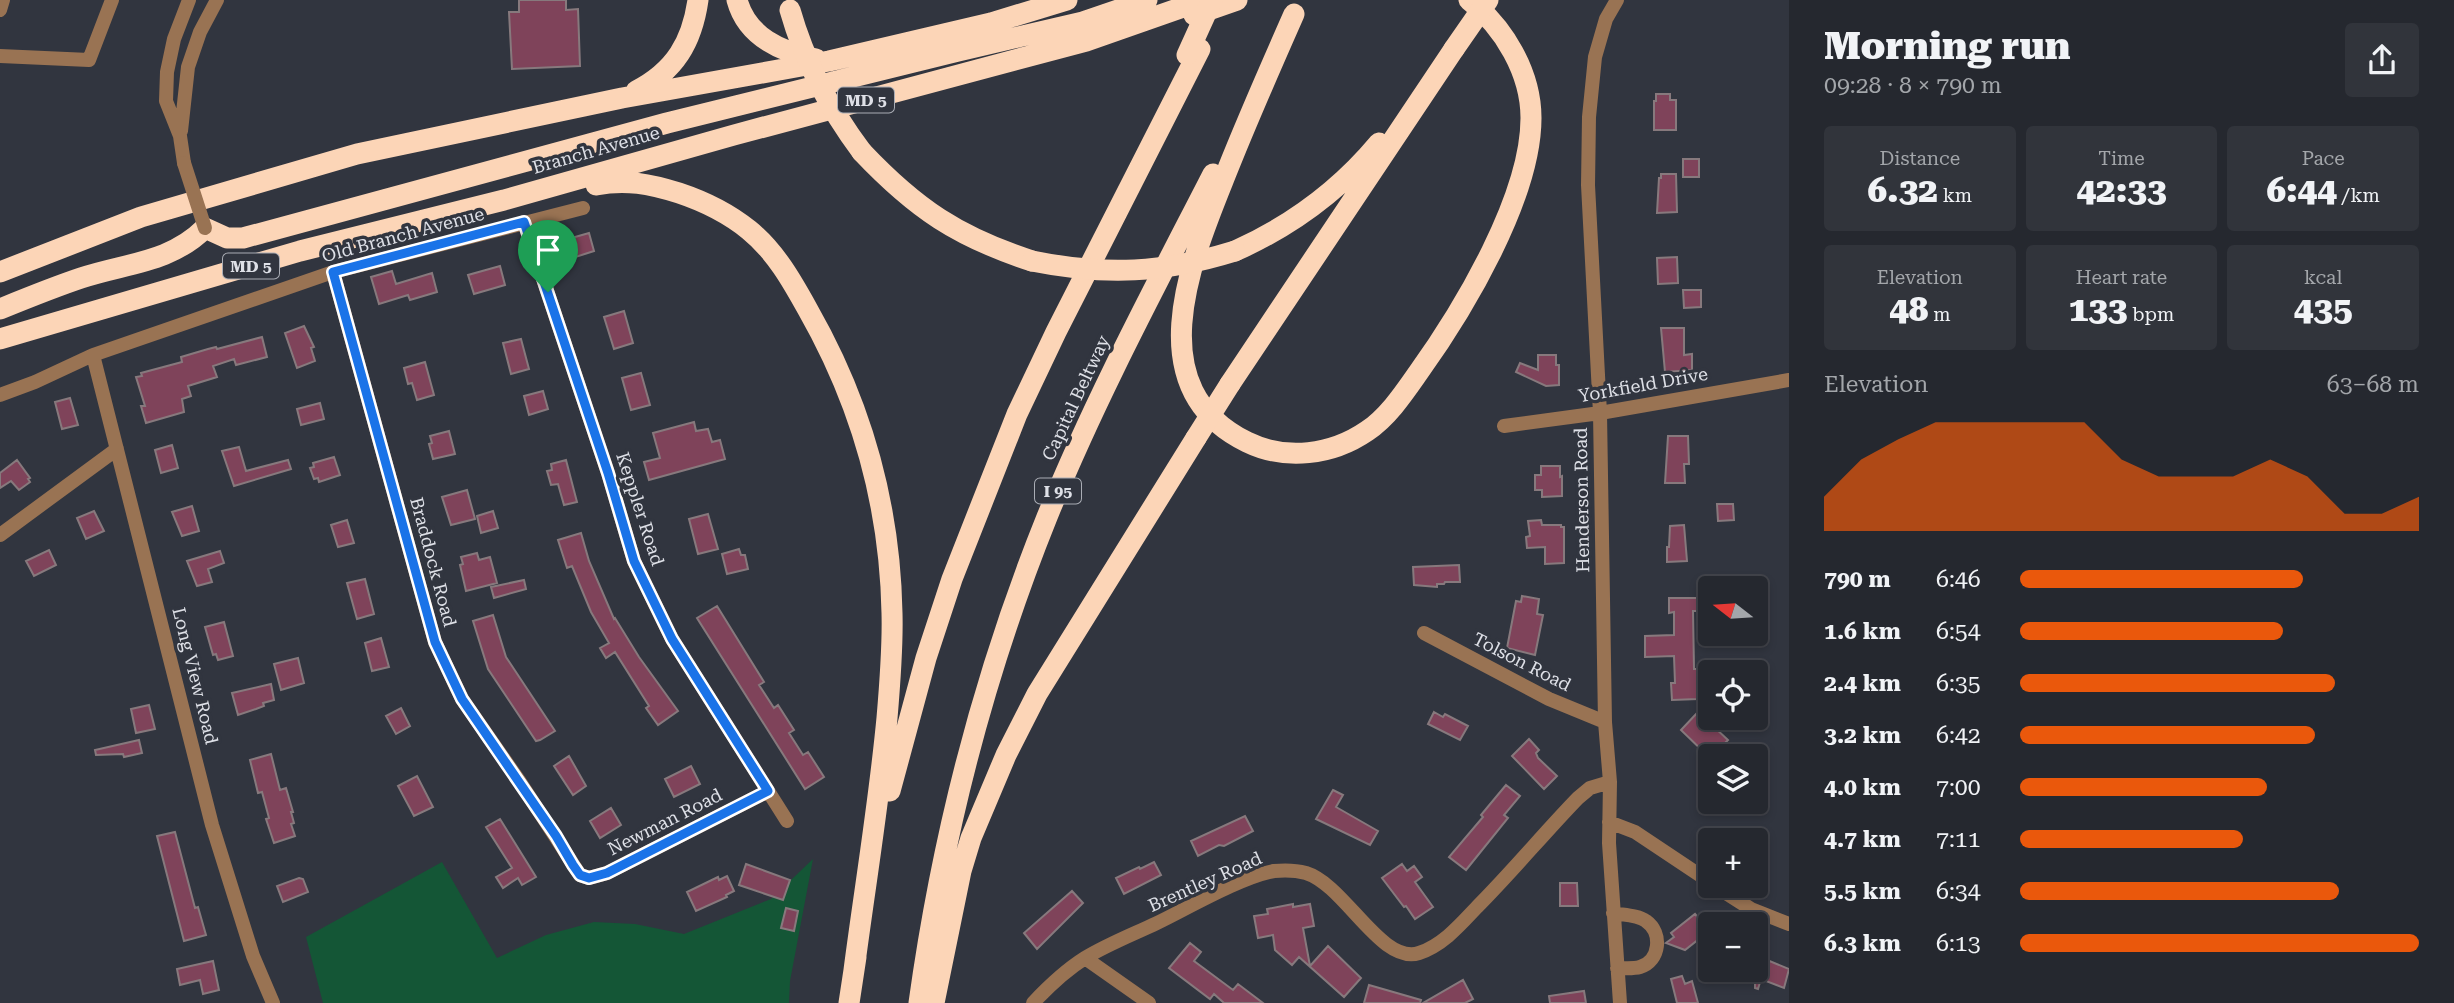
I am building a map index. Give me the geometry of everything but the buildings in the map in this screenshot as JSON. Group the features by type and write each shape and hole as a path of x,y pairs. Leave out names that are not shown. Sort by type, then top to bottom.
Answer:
{"highway":[{"path":"622,98 648,85 668,70 682,52 696,17 698,0"},
{"path":"737,0 751,30 772,44 796,55 829,61"},
{"path":"0,272 141,217 357,154 622,98 829,61 991,23 1067,0"},
{"path":"0,309 83,277 173,253 199,234 243,238 667,123 1083,22 1147,0"},
{"name":"Branch Avenue","path":"0,339 300,251 504,200 1086,41 1203,0"},
{"path":"1194,52 1212,0"},
{"path":"854,970 880,834 904,737 952,579 1013,425 1194,52 1225,0"},
{"path":"1002,63 1137,33 1237,0"},
{"path":"1297,7 1244,128 1199,241 1185,290 1181,336 1183,360 1191,385 1202,405 1221,425 1255,446 1275,451 1315,452 1335,448 1368,430 1384,417 1409,387 1440,343 1469,294 1512,202 1530,141 1531,116 1527,90 1520,65 1507,41 1469,0"},
{"path":"934,1003 965,860 986,798 1037,694 1230,384 1488,0"},
{"path":"789,5 800,45 838,121 895,187 932,215 986,245 1032,261 1106,272 1181,265 1235,251 1272,234 1306,212 1338,186 1373,151 1454,49"},
{"name":"Capital Beltway","path":"919,1003 928,937 969,754 1015,602 1047,517 1118,361 1297,7"},
{"path":"504,200 617,181 662,188 693,198 749,230 778,261 829,347 870,455 882,508 892,613 885,739 849,1003"}],"street":[{"path":"0,10 4,0"},
{"path":"0,56 89,60 111,0"},
{"path":"189,0 174,39 167,72 166,101 180,136 199,234"},
{"path":"180,136 188,67 200,32 216,0"},
{"name":"Henderson Road","path":"1617,0 1606,19 1595,57 1589,117 1588,185 1600,413 1605,722 1610,782 1613,913 1620,1003"},
{"name":"Old Branch Avenue","path":"0,395 93,355 333,272 583,208"},
{"name":"Keppler Road","path":"524,222 608,473 634,561 672,639 787,821"},
{"name":"Braddock Road","path":"333,272 435,642 462,699 556,836"},
{"name":"Long View Road","path":"93,355 212,825 253,956 273,1003"},
{"name":"Yorkfield Drive","path":"1504,426 1600,413 1789,380"},
{"path":"0,535 117,449"},
{"name":"Tolson Road","path":"1424,633 1549,699 1605,722"},
{"name":"Brentley Road","path":"1033,1003 1085,958 1255,877 1288,870 1322,881 1348,903 1380,940 1392,949 1418,953 1449,936 1506,879 1578,798 1591,788 1610,782"},
{"name":"Newman Road","path":"556,836 580,875 589,878 607,873 768,791"},
{"path":"1609,822 1635,832 1698,874"},
{"path":"1734,898 1751,909 1789,924"},
{"path":"1613,913 1647,921 1658,942 1653,958 1643,967 1617,968"},
{"path":"1085,958 1149,1003"}],"green space":[{"path":"813,859 790,981 789,1003 323,1003 306,937 442,862 497,958 546,935 594,922 635,924 684,934 771,899"}],"route":[{"path":"524,222 548,292 634,561 672,639 768,791 607,873 589,878 580,875 462,699 435,642 333,272 524,222"}]}
